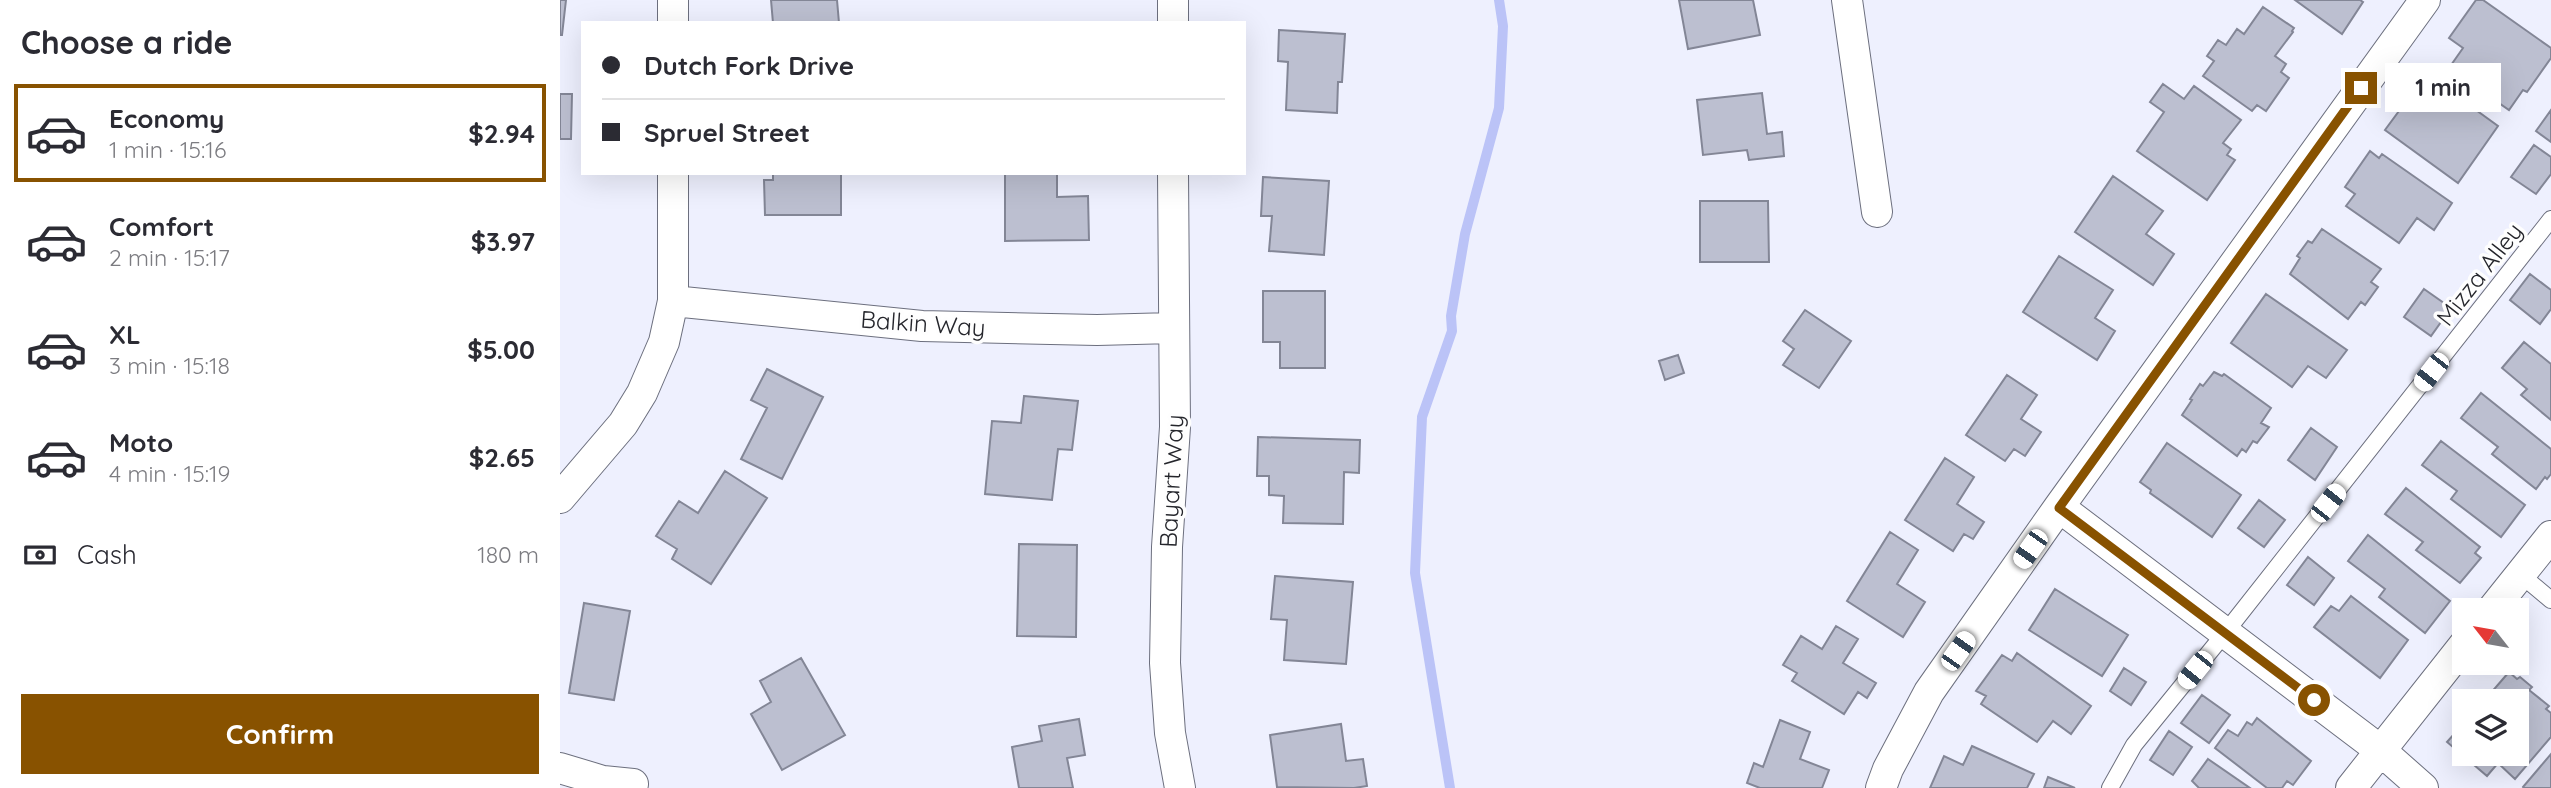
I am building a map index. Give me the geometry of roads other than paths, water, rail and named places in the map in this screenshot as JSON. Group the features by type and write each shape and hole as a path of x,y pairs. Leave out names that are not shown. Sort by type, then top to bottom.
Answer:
{"street":[{"path":"673,0 673,21"},
{"path":"1173,0 1173,21"},
{"path":"1847,0 1877,212"},
{"path":"1881,788 1888,769 1929,692 2425,0"},
{"path":"560,498 623,424 642,393 664,342 673,301 673,175"},
{"name":"Bayart Way","path":"1173,175 1175,427 1167,547 1165,663 1170,733 1180,788"},
{"name":"Balkin Way","path":"673,301 922,326 1097,330 1173,328"},
{"path":"2059,508 2380,750 2423,788"},
{"path":"2501,598 2551,536"},
{"path":"2351,788 2452,660"},
{"path":"560,768 603,781 632,784"}],"lane":[{"name":"Mizza Alley","path":"2110,788 2134,745 2551,219"},
{"path":"2520,574 2551,600"}],"waterway":[{"path":"1450,788 1415,573 1422,417 1452,331 1451,316 1465,234 1499,108 1503,26 1499,0"}]}
